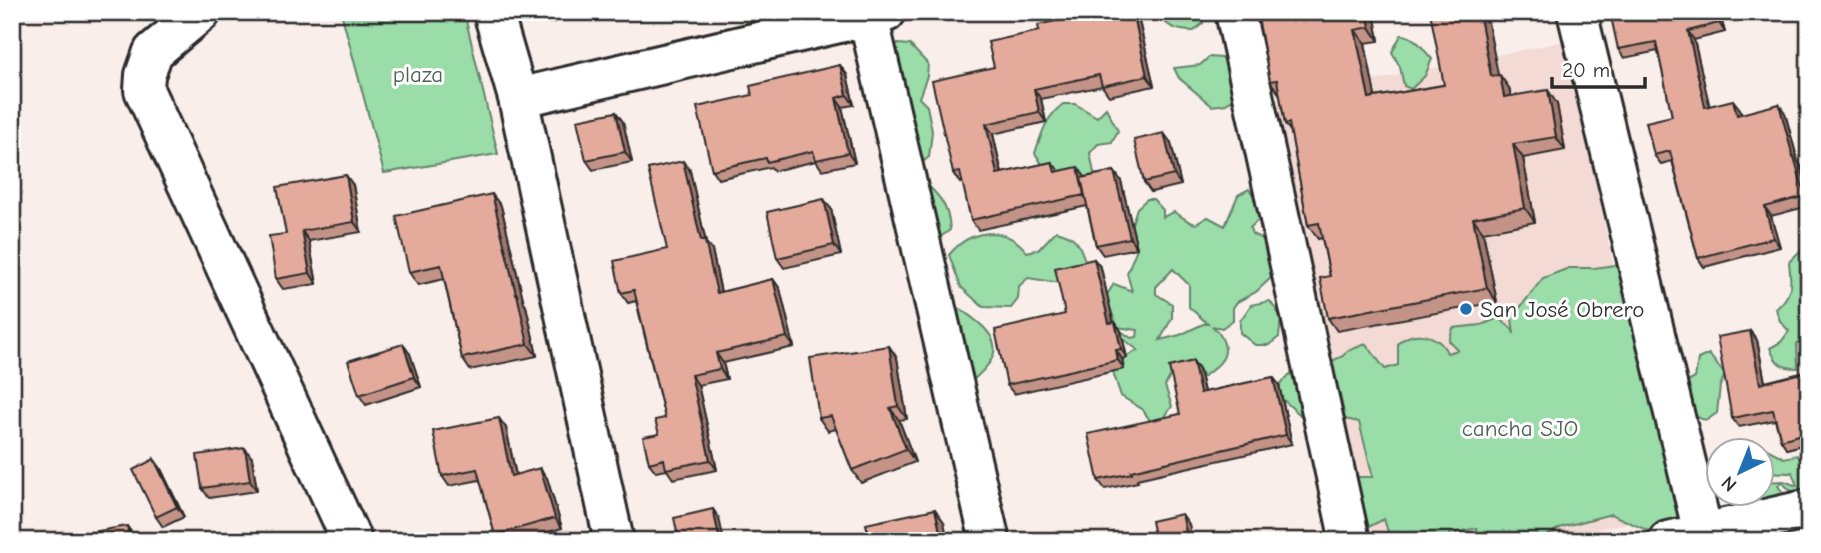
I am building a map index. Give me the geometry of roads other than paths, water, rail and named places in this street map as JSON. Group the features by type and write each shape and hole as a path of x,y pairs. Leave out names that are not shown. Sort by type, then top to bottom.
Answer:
{"street":[{"path":"201,12 153,52 145,75 144,90 352,541"},
{"path":"493,12 519,98 614,541"},
{"path":"1235,12 1350,541"},
{"path":"1577,12 1692,538 1809,509"},
{"path":"519,98 874,14 990,541"}],"place":[{"name":"San José Obrero","path":"1466,309"}],"park label":[{"name":"plaza","path":"418,74"},
{"name":"cancha SJO","path":"1520,428"}]}
